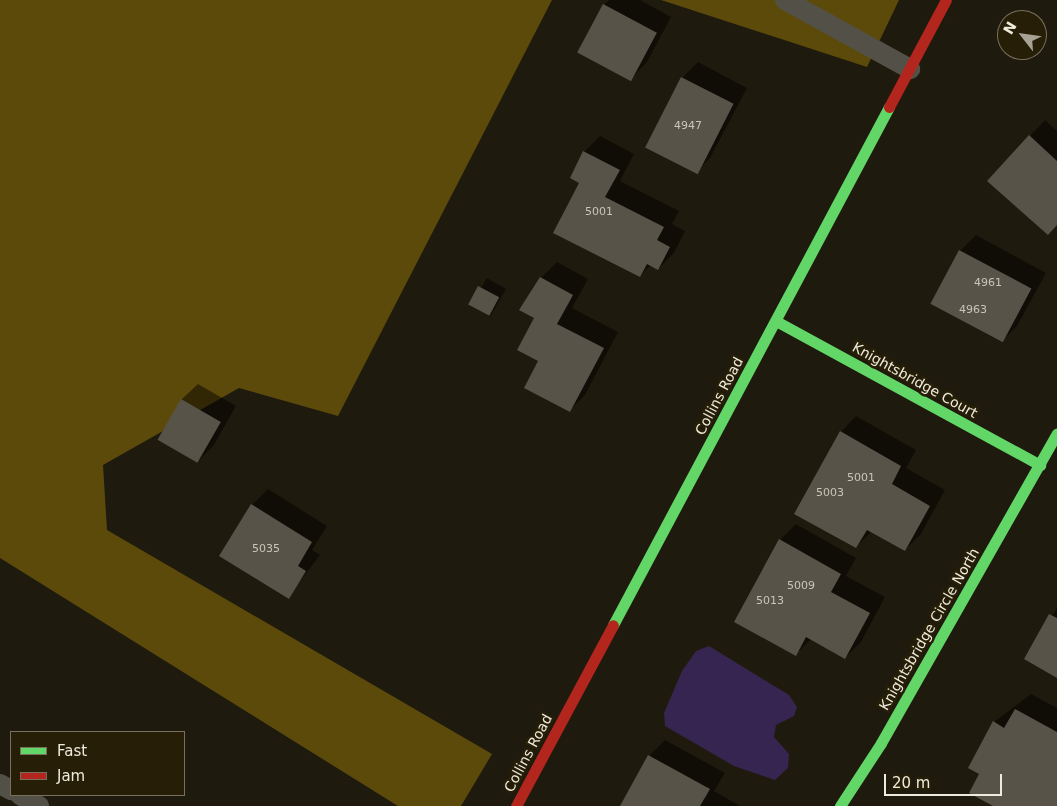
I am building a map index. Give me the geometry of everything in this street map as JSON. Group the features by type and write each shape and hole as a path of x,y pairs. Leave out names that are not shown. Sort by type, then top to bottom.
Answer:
{"street":[{"name":"Collins Road","path":"516,806 946,0"},
{"name":"Knightsbridge Court","path":"776,321 1040,465"},
{"name":"Knightsbridge Circle North","path":"840,806 881,744 1057,433"}],"lane":[{"path":"785,0 910,69"},
{"path":"22,796 39,806"}],"shaded area":[{"path":"0,0 552,0 338,416 239,388 103,465 107,530 492,754 461,806 398,806 0,558"},
{"path":"661,0 899,0 867,67"},
{"path":"709,646 789,695 797,707 794,716 776,725 774,737 789,754 788,768 775,780 734,766 665,726 664,713 682,671 696,651"}],"building":[{"path":"603,4 657,33 631,81 577,53"},
{"path":"681,77 734,104 698,174 645,147"},
{"path":"1029,135 1057,161 1057,225 1048,235 987,181"},
{"path":"583,151 620,170 605,197 664,227 657,240 670,247 658,270 647,264 640,277 553,233 579,183 570,178"},
{"path":"959,250 1031,288 1003,342 930,304"},
{"path":"540,277 573,295 557,324 604,348 570,412 524,388 538,361 517,350 534,318 519,310"},
{"path":"478,286 499,297 489,316 468,305"},
{"path":"181,399 221,422 197,463 158,440"},
{"path":"840,431 901,466 892,484 930,506 905,551 867,530 856,548 794,514"},
{"path":"251,504 312,542 298,566 306,571 289,599 219,556"},
{"path":"779,539 841,574 831,592 870,613 845,659 806,637 796,656 734,622"},
{"path":"1049,614 1057,618 1057,678 1024,659"},
{"path":"1015,709 1057,732 1057,806 993,806 969,793 979,774 968,768 993,721 1004,728"},
{"path":"648,755 710,789 700,806 620,806"}],"traffic: fast":[{"path":"613,625 889,107"},
{"path":"776,321 1040,465"},
{"path":"840,806 881,743 1057,433"}],"traffic: jam":[{"path":"889,107 946,0"},
{"path":"516,806 613,625"}]}
